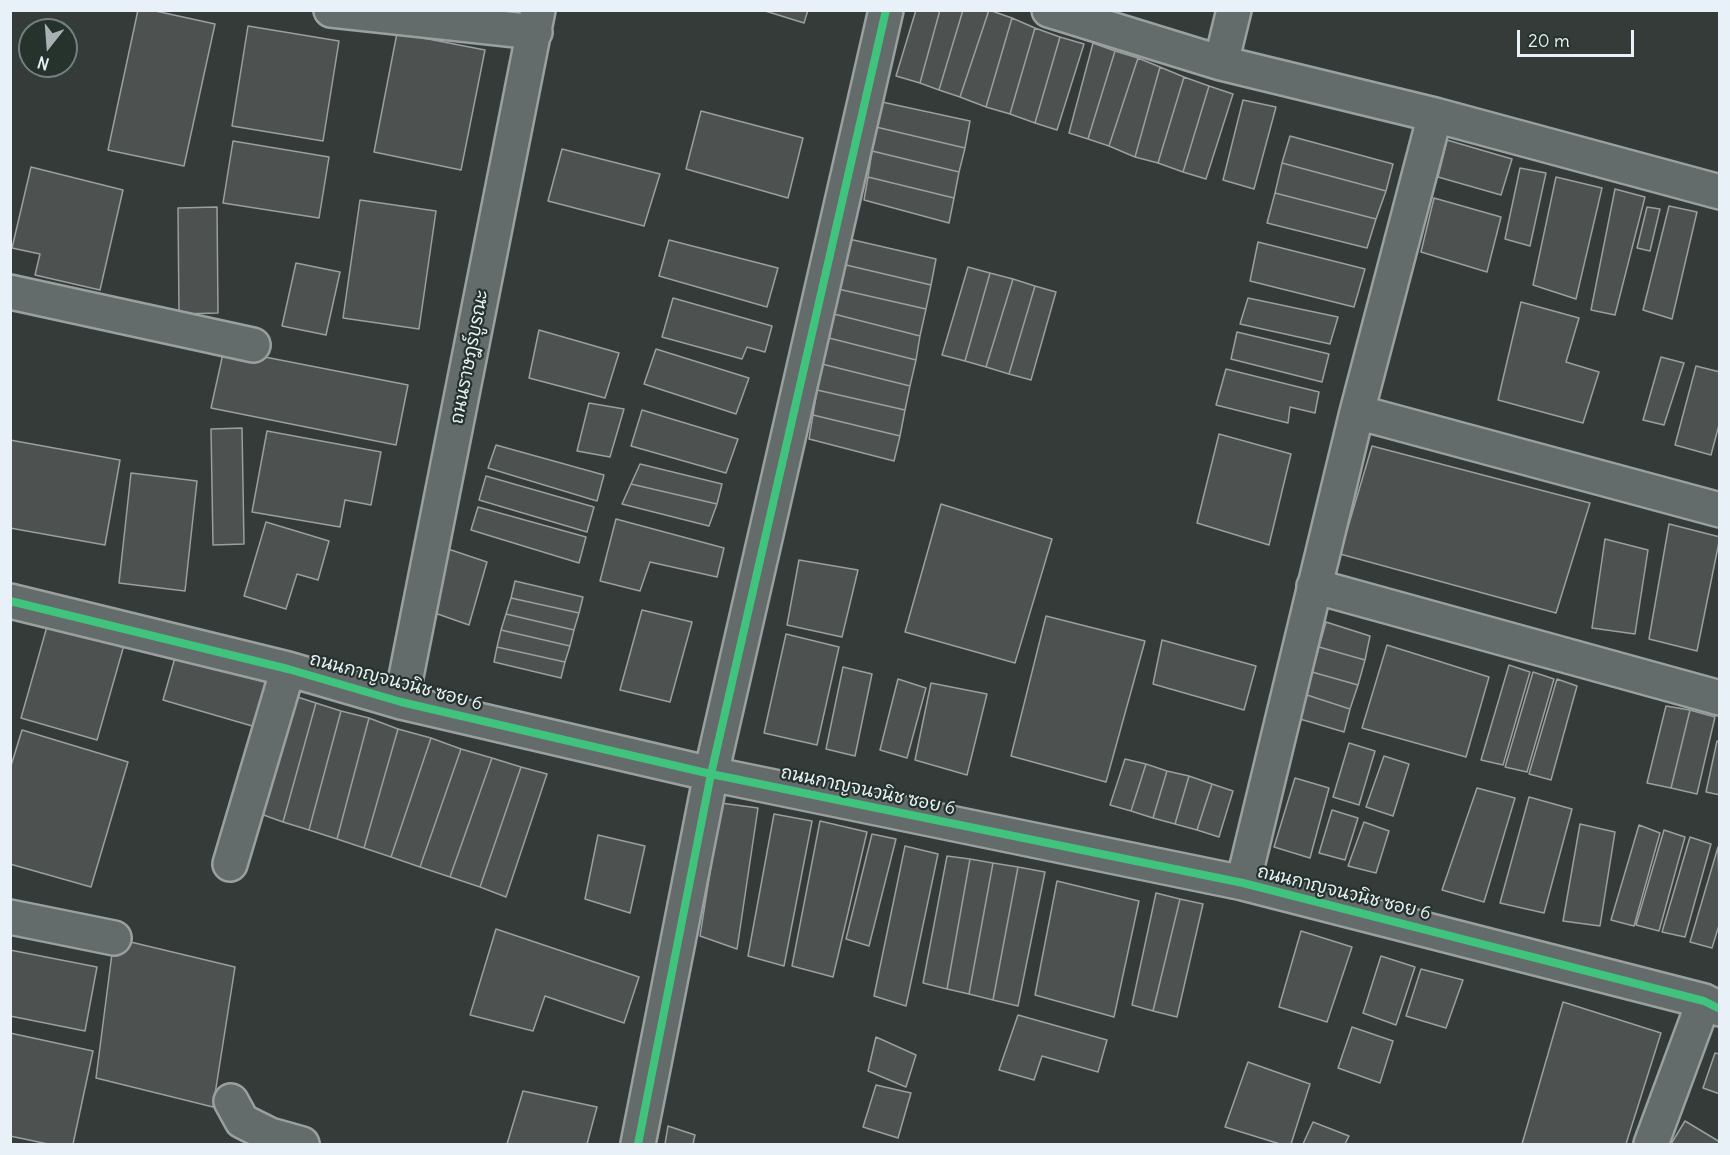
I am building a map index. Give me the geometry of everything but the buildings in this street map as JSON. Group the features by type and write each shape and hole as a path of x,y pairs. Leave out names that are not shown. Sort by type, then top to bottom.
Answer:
{"street":[{"path":"638,1144 711,774 886,10"},
{"path":"1049,10 1221,63 1435,115 1719,192"},
{"path":"1221,63 1234,10"},
{"path":"345,11 537,21"},
{"name":"ถนนราษฎร์บูรณะ","path":"401,702 537,21"},
{"path":"1243,883 1357,412 1435,115"},
{"path":"10,292 253,345"},
{"path":"1357,412 1719,510"},
{"path":"1314,586 1719,698"},
{"name":"ถนนกาญจนวนิช ซอย 6","path":"10,601 288,669 401,702 711,774 1243,883 1712,1005"},
{"path":"230,864 288,669"},
{"path":"10,917 114,938"},
{"path":"1651,1144 1712,1005"},
{"path":"231,1101 242,1121 270,1135 302,1144"}],"cycle path":[{"path":"638,1144 711,774 886,10"},
{"path":"10,601 288,669 401,702 711,774 1243,883 1704,1001 1720,1009"}]}
